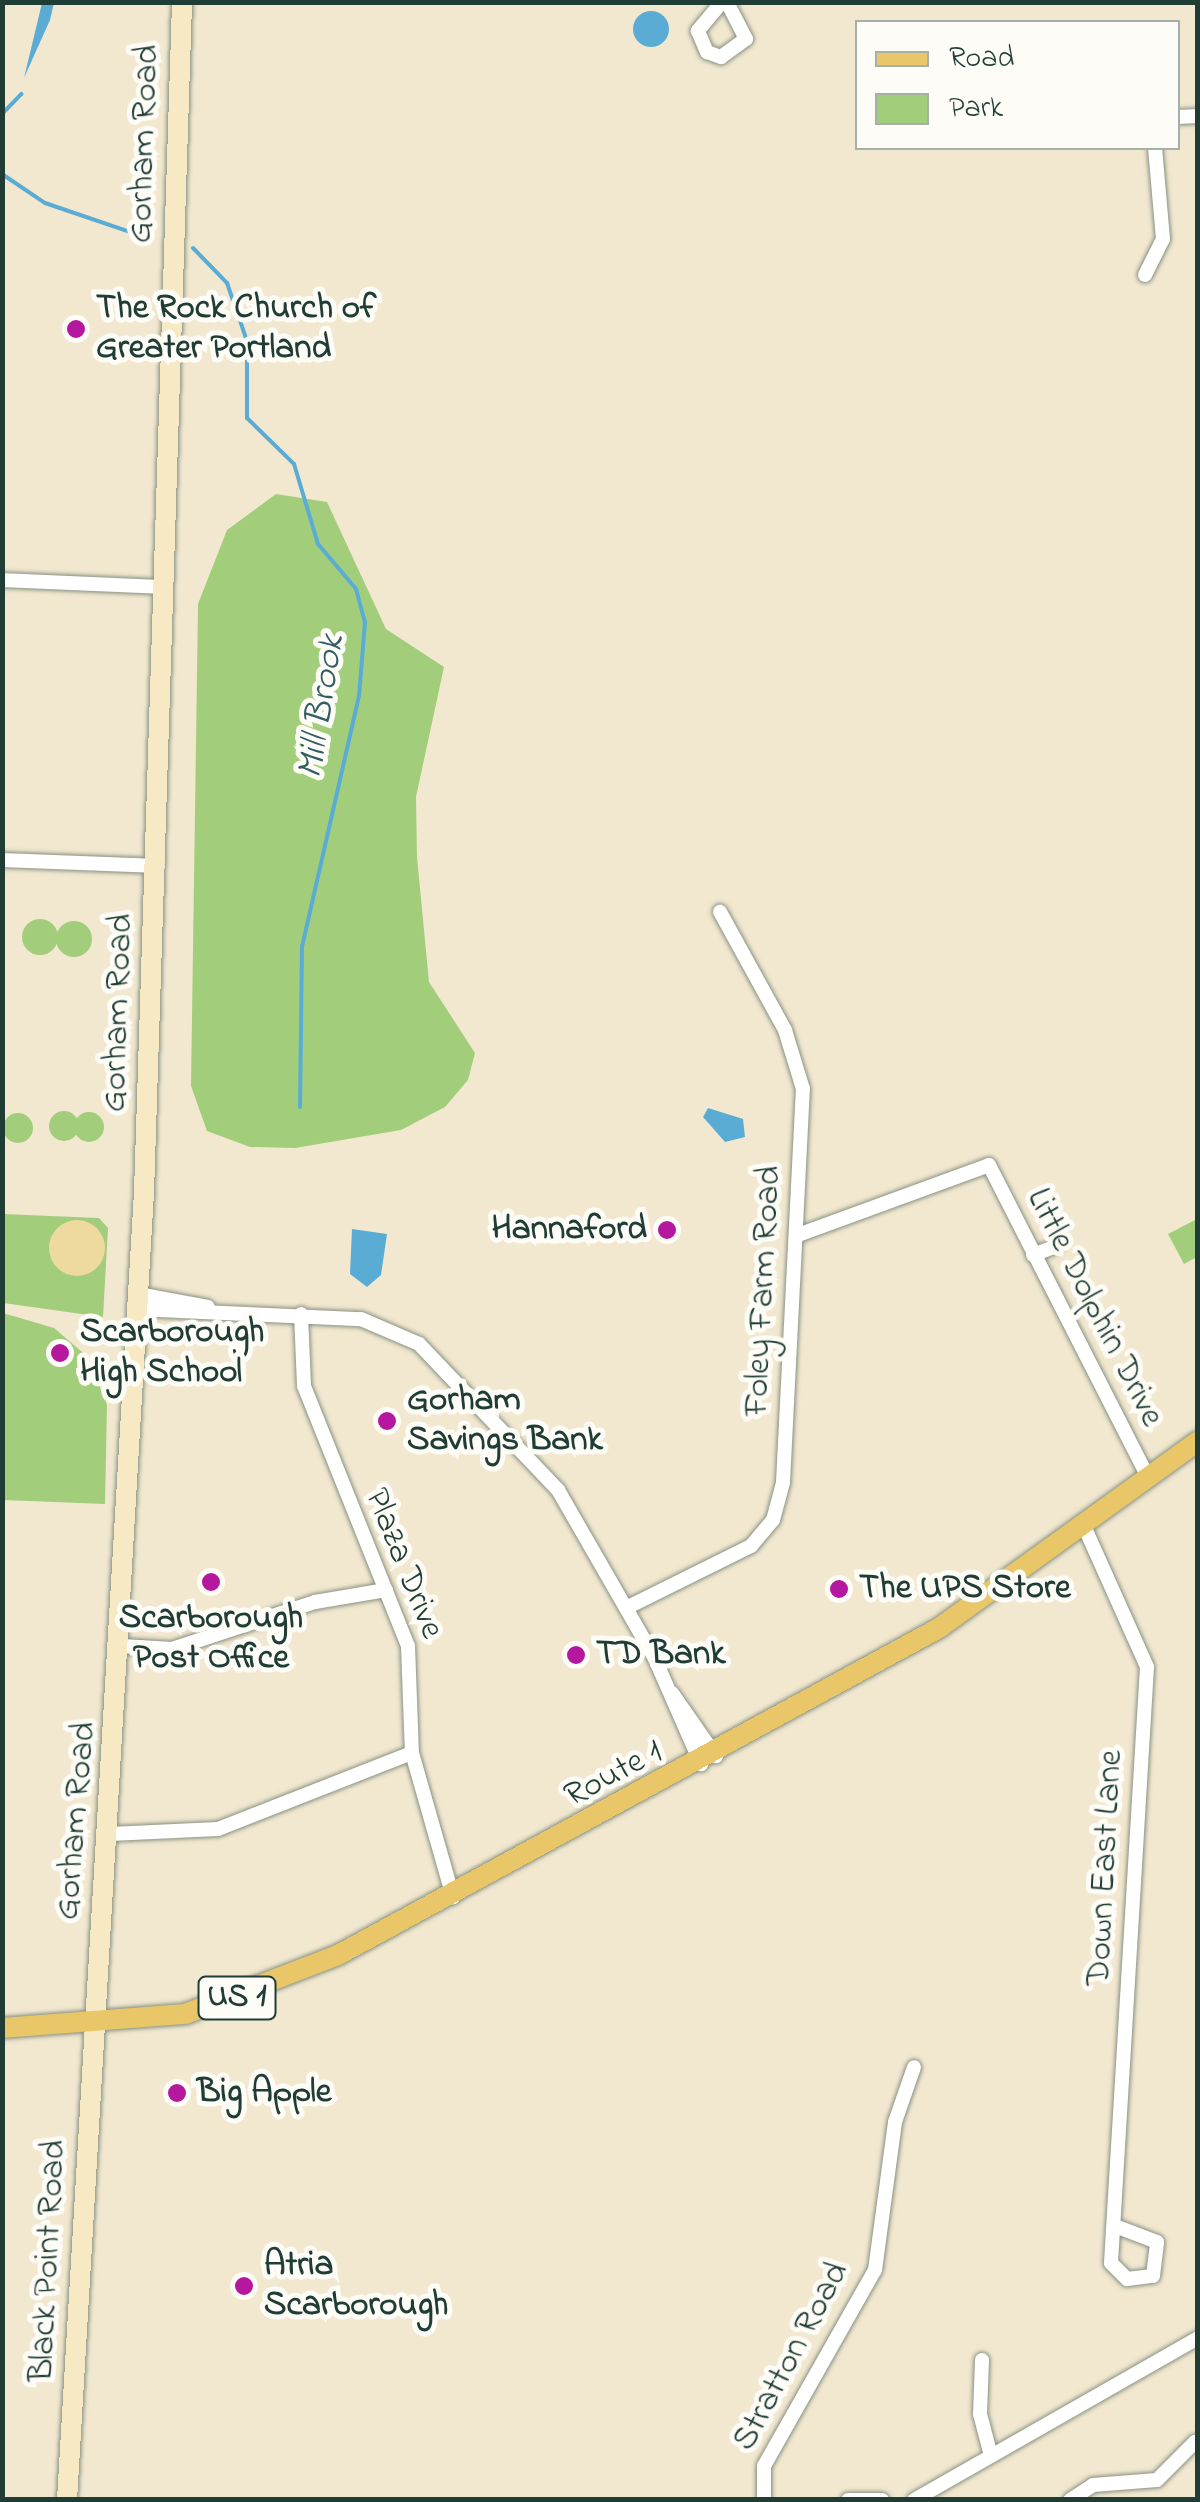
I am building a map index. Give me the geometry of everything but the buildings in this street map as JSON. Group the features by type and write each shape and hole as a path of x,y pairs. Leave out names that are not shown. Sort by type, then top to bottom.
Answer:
{"main road":[{"name":"Gorham Road","path":"93,2025 122,1646 158,866 182,2"},
{"name":"Route 1","path":"2,2028 146,2022 246,1995 452,1897 709,1761 939,1628 1198,1440"},
{"name":"Black Point Road","path":"67,2500 93,2025"}],"street":[{"path":"1145,275 1162,239 1155,150"},
{"path":"2,580 164,587"},
{"path":"2,860 158,866"},
{"name":"Foley Farm Road","path":"626,1608 743,1551 773,1520 785,1469 798,1235 800,1070 736,927 720,912"},
{"name":"Little Dolphin Drive","path":"798,1235 989,1164 1032,1256 1148,1477"},
{"path":"1032,1256 1056,1246"},
{"path":"138,1302 376,1322 418,1344 546,1475 626,1608 709,1761"},
{"name":"Plaza Drive","path":"301,1314 304,1386 411,1660 412,1753 452,1897"},
{"name":"Down East Lane","path":"1084,1526 1148,1668 1116,2226"},
{"path":"122,1646 172,1649 314,1602 386,1590"},
{"path":"110,1834 218,1828 412,1753"},
{"name":"Stratton Road","path":"764,2500 764,2466 875,2270 896,2122 914,2067"},
{"path":"914,2500 1198,2338"},
{"path":"982,2360 980,2414 991,2456"},
{"path":"1196,2439 1198,2460"},
{"path":"1070,2500 1093,2485 1157,2480 1196,2439"},
{"path":"848,2500 882,2500"}],"green space":[{"path":"276,494 327,502 386,629 444,667 416,797 417,857 429,982 475,1053 468,1080 445,1107 401,1130 295,1148 250,1147 207,1131 191,1086 198,604 227,530"},
{"path":"40,919 53,924 58,937 53,950 40,955 27,950 22,937 27,924"},
{"path":"74,921 87,926 92,939 87,952 74,957 61,952 56,939 61,926"},
{"path":"64,1111 75,1115 79,1126 75,1137 64,1141 53,1137 49,1126 53,1115"},
{"path":"89,1112 100,1116 104,1127 100,1138 89,1142 78,1138 74,1127 78,1116"},
{"path":"18,1113 29,1117 33,1128 29,1139 18,1143 7,1139 3,1128 7,1117"},
{"path":"3,1214 99,1218 108,1228 103,1317 3,1303"},
{"path":"1197,1219 1197,1257 1184,1264 1168,1234"},
{"path":"3,1313 54,1328 88,1357 107,1405 105,1504 3,1500"}],"sand":[{"path":"77,1220 97,1228 105,1248 97,1268 77,1276 57,1268 49,1248 57,1228"}],"water":[{"path":"42,3 54,3 24,78"},
{"path":"651,11 664,16 669,29 664,42 651,47 638,42 633,29 638,16"},
{"path":"708,1108 743,1119 745,1137 725,1142 703,1117"},
{"path":"352,1229 387,1234 381,1275 367,1287 350,1274"}],"waterway":[{"name":"Mill Brook","path":"2,114 21,94"},
{"name":"Mill Brook","path":"2,174 45,203 148,238"},
{"name":"Mill Brook","path":"193,248 227,283 247,341 247,418 294,464 318,544 356,589 365,622 359,696 302,946 300,1107"}],"place":[{"name":"The Rock Church of Greater Portland","path":"76,329"},
{"name":"Hannaford","path":"667,1230"},
{"name":"Scarborough High School","path":"60,1353"},
{"name":"Gorham Savings Bank","path":"387,1421"},
{"name":"Scarborough Post Office","path":"211,1582"},
{"name":"The UPS Store","path":"839,1589"},
{"name":"TD Bank","path":"576,1655"},
{"name":"Big Apple","path":"177,2093"},
{"name":"Atria Scarborough","path":"244,2286"}]}
